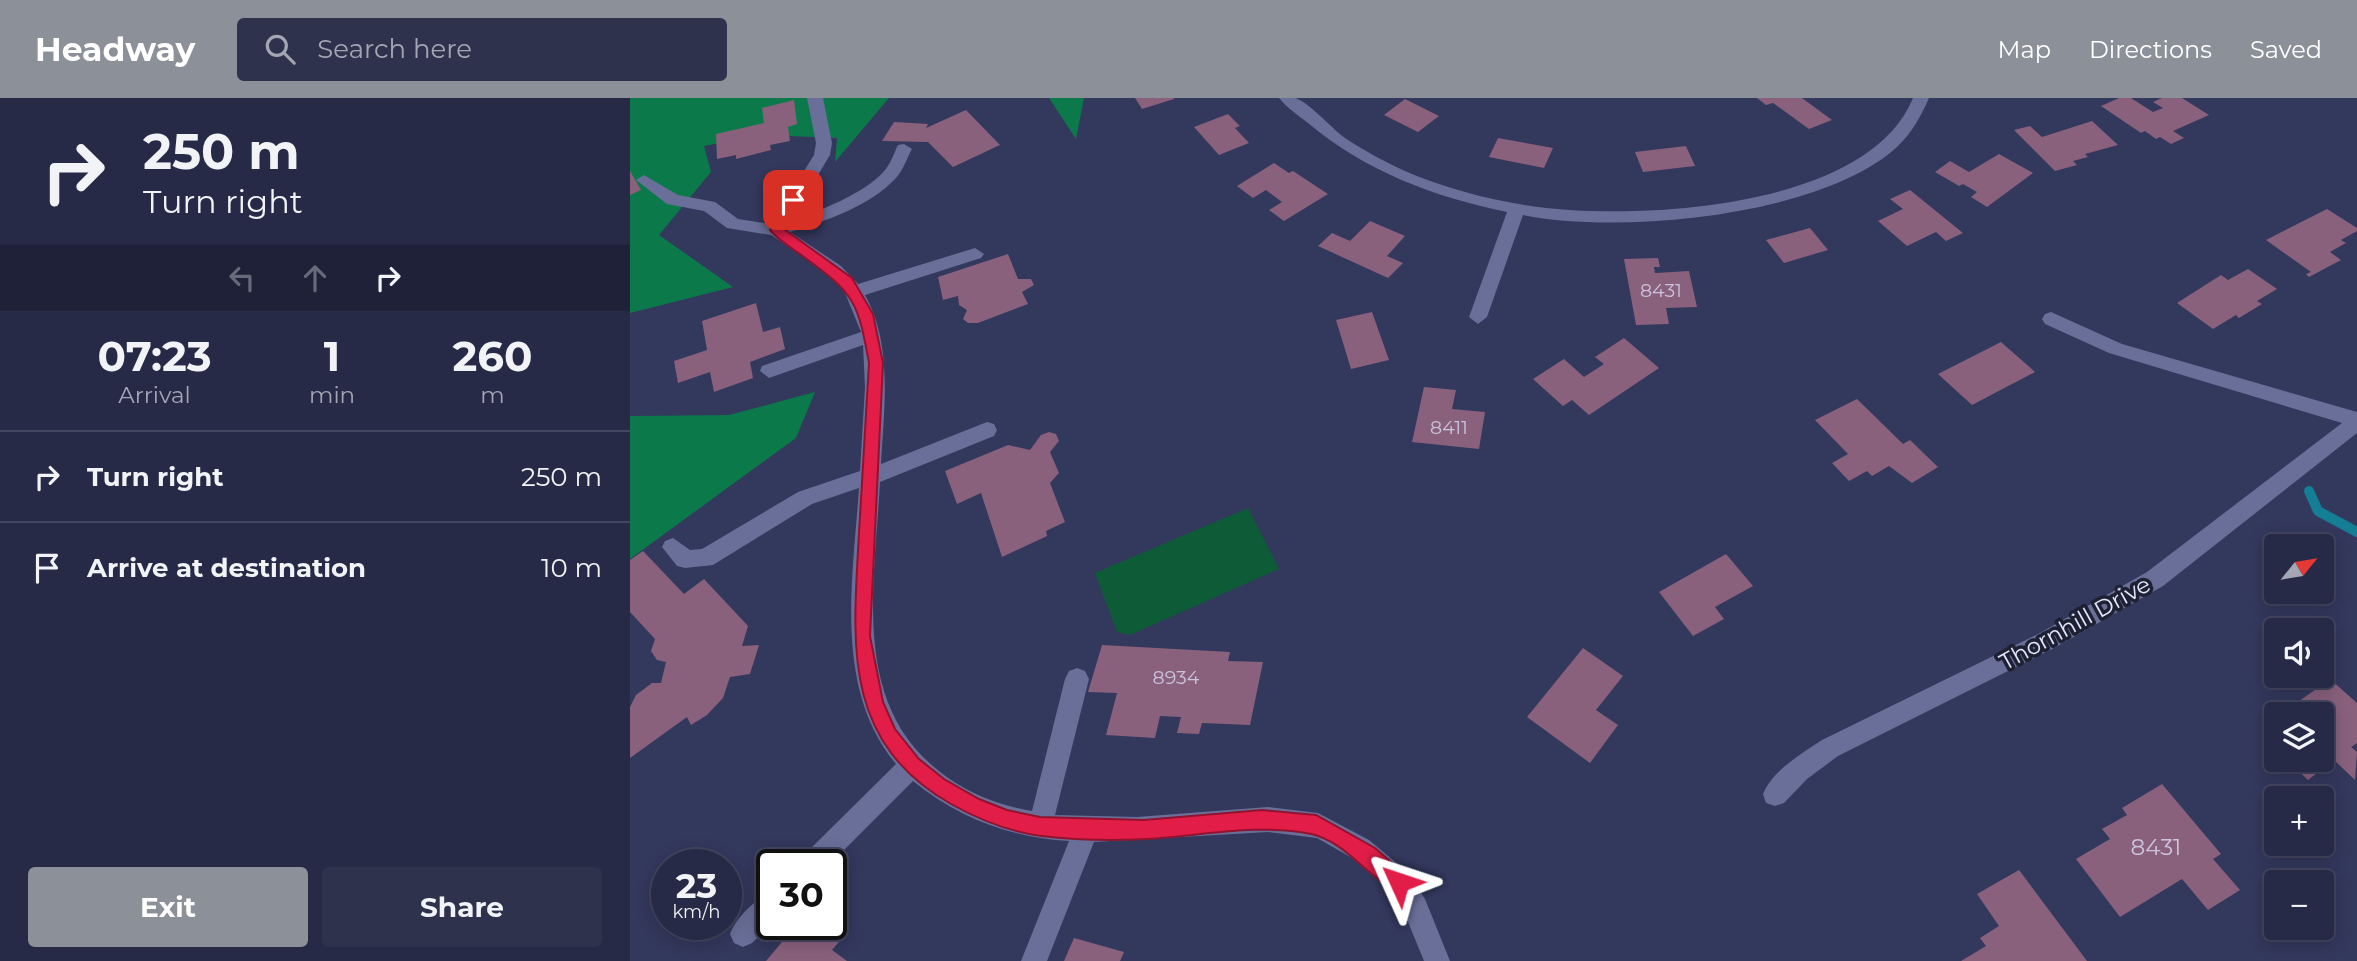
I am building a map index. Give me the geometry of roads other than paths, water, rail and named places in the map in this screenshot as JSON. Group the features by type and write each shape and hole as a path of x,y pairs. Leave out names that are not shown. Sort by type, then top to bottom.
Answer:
{"street":[{"path":"776,230 822,155 824,143 815,98"},
{"path":"1287,98 1317,127 1371,161 1439,189 1517,208 1590,216 1651,217 1734,207 1788,194 1845,173 1878,155 1908,127 1921,98"},
{"path":"644,180 673,200 709,206 733,224 776,230 821,217 865,193 891,174 904,149"},
{"path":"1478,317 1517,208"},
{"path":"776,230 847,281 866,314 876,363 863,647 874,702 888,735 912,765 938,786 973,806 1007,819 1040,827 1144,830 1262,820 1316,825 1368,855 1399,882 1419,916 1437,961"},
{"path":"854,292 975,254"},
{"path":"2051,319 2095,342 2224,383 2296,399 2357,421"},
{"path":"769,371 871,335"},
{"name":"Thornhill Drive","path":"1775,794 1798,771 1830,748 2048,640 2155,579 2357,421"},
{"path":"673,547 685,559 705,558 805,498 870,477 987,430"},
{"path":"1040,827 1077,679"},
{"path":"828,849 912,765"},
{"path":"1034,961 1086,830"},
{"path":"743,934 756,921"}],"waterway":[{"path":"2309,491 2318,511 2357,532"}]}
